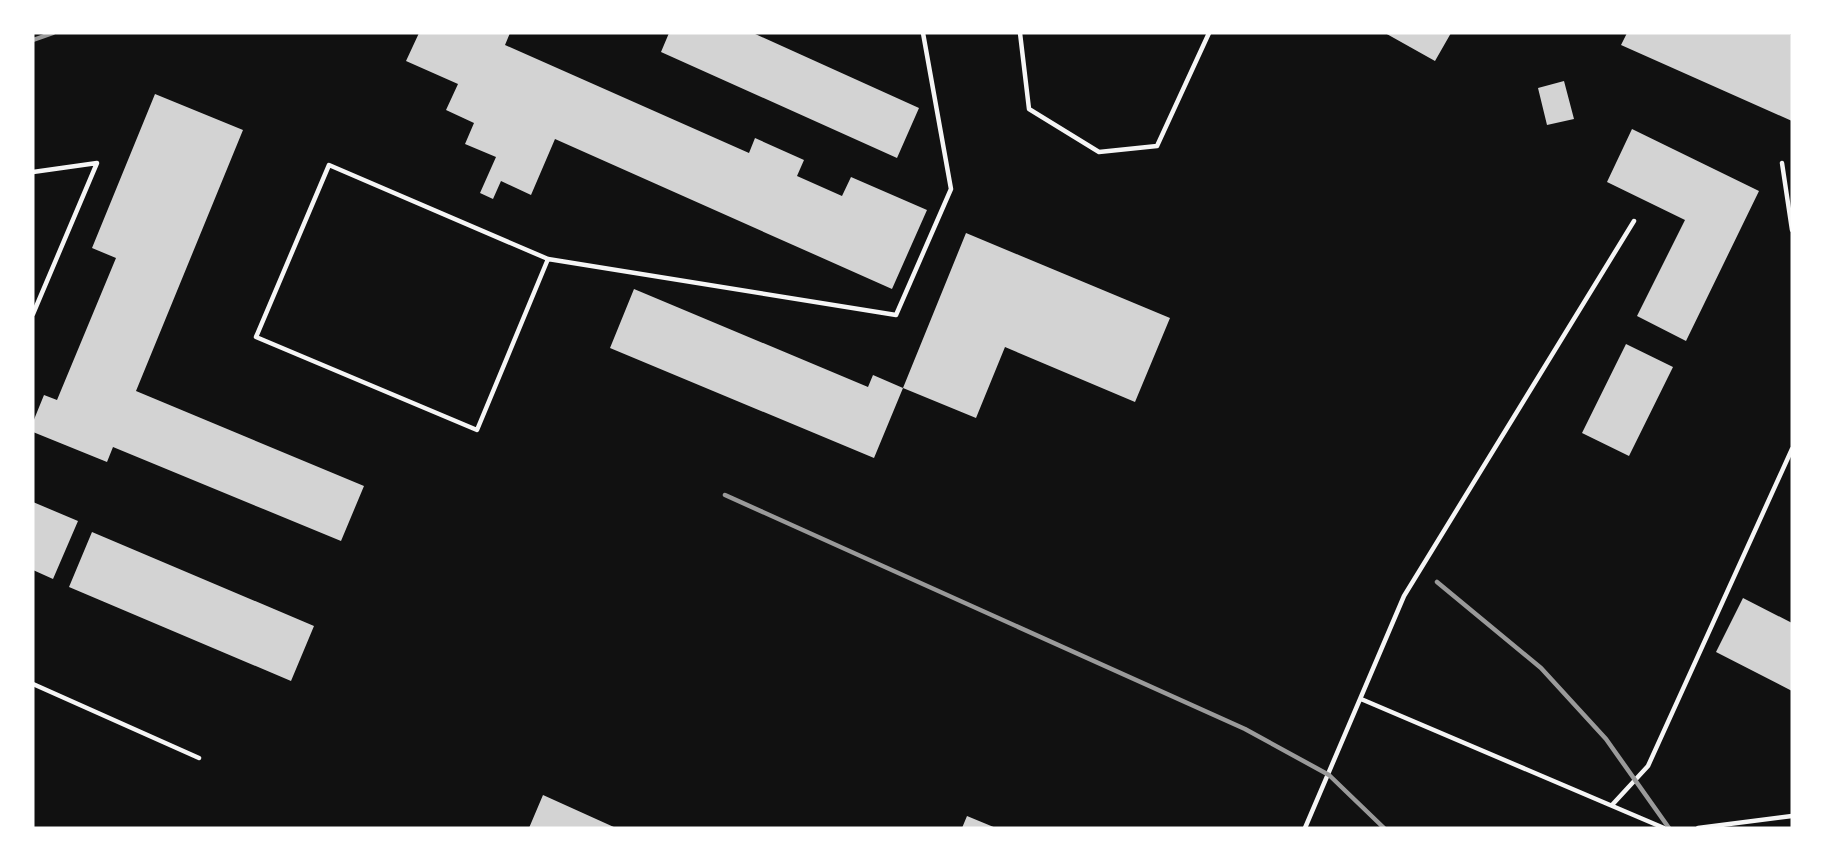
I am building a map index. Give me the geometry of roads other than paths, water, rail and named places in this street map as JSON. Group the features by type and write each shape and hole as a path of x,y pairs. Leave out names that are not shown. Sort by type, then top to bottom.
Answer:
{"lane":[{"path":"548,259 477,430 256,337 329,165 548,259 896,315 951,189 924,33"},
{"path":"1020,33 1029,109 1099,152 1157,146 1209,33"},
{"path":"33,172 97,163 33,314"},
{"path":"1782,164 1792,230"},
{"path":"1305,828 1404,596 1634,221"},
{"path":"1612,805 1648,766 1792,449"},
{"path":"33,684 199,758"},
{"path":"1361,699 1664,828"},
{"path":"1698,828 1792,816"}],"railway":[{"path":"33,40 53,33"},
{"path":"725,495 1245,729 1329,775 1384,828"},
{"path":"1437,582 1541,668 1606,739 1669,828"}]}
